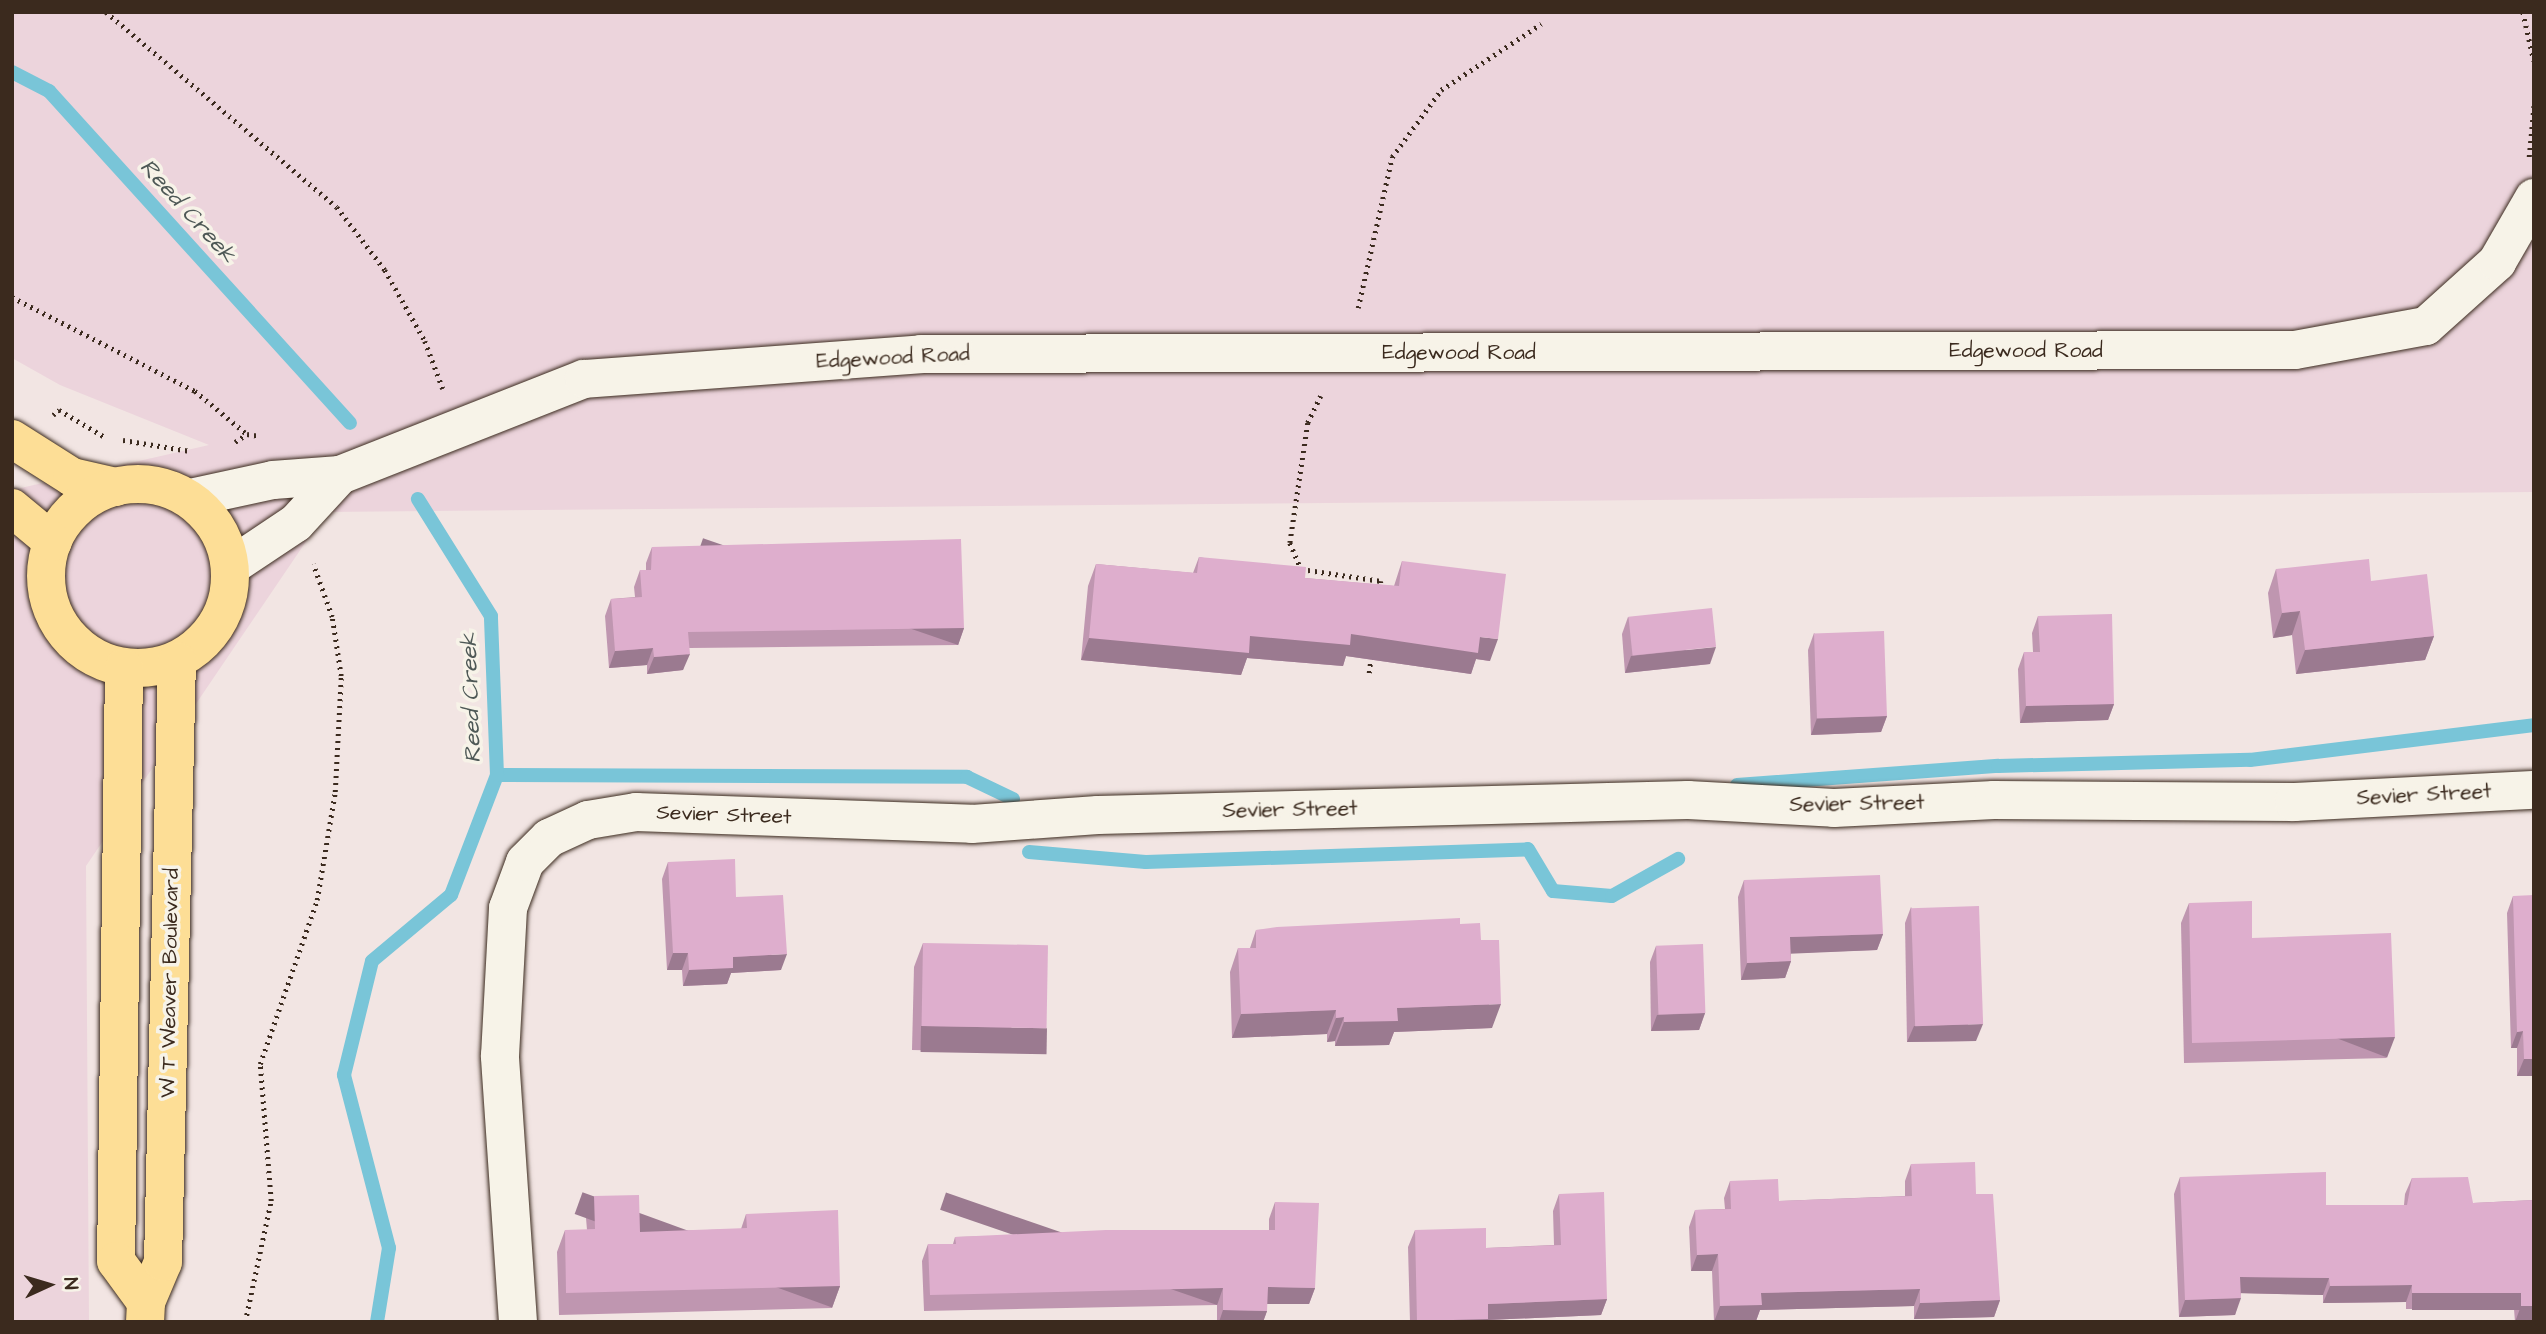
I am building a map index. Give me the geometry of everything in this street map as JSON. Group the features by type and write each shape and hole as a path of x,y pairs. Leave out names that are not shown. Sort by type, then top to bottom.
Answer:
{"main road":[{"path":"12,439 72,477 116,487 160,487 190,498 222,538 230,567 230,590 212,632 177,661 151,668 124,668 86,652 58,622 46,583 53,542 84,502 116,487"},
{"path":"12,508 53,542"},
{"name":"W T Weaver Boulevard","path":"146,1312 163,1262 177,661"},
{"name":"W T Weaver Boulevard","path":"124,668 116,1261 146,1312"}],"street":[{"name":"Edgewood Road","path":"190,498 273,480 340,475 458,431 584,379 921,354 2295,350 2427,326 2497,262 2534,198"},
{"name":"Edgewood Road","path":"230,567 296,523 340,475"},
{"name":"Sevier Street","path":"517,1322 500,1056 508,908 525,862 549,838 588,820 636,812 972,824 1098,815 1647,801 1834,807 1994,800 2294,802 2534,790"}],"path":[{"path":"106,12 337,207 385,270 425,341 458,431"},
{"path":"2523,12 2534,61"},
{"path":"1356,314 1392,157 1441,90 1541,24"},
{"path":"2529,160 2534,103"},
{"path":"12,297 195,391 247,434 273,480"},
{"path":"1308,423 1290,543 1301,569 1381,581 1379,594"},
{"path":"245,1322 271,1200 260,1064 317,900 335,792 339,664 332,617 296,523"},
{"path":"1369,673 1372,647"}],"shaded area":[{"path":"12,12 2534,12 2534,492 326,512 86,866 89,1322 12,1322 12,490 209,445 60,385 12,358"}],"building":[{"path":"961,539 964,628 688,632 690,654 654,657 653,648 615,651 611,599 642,597 640,570 651,570 652,547"},
{"path":"1199,557 1306,567 1305,578 1399,586 1402,561 1506,574 1498,639 1480,637 1478,653 1351,634 1350,645 1250,636 1249,653 1089,638 1096,564 1197,573"},
{"path":"2369,559 2371,581 2427,574 2434,636 2305,650 2300,611 2282,613 2276,569"},
{"path":"1712,608 1716,647 1633,656 1628,617"},
{"path":"2112,614 2114,704 2026,706 2024,652 2040,652 2038,616"},
{"path":"1884,631 1887,716 1817,718 1814,633"},
{"path":"735,859 736,897 783,895 787,954 733,957 733,968 689,970 688,953 673,953 668,862"},
{"path":"1880,875 1883,934 1790,937 1791,961 1747,963 1744,880"},
{"path":"2534,895 2534,1059 2524,1059 2523,1031 2517,1032 2513,896"},
{"path":"2252,901 2252,938 2391,933 2395,1037 2192,1043 2189,903"},
{"path":"1979,906 1983,1024 1915,1026 1911,908"},
{"path":"1460,918 1460,924 1480,923 1481,940 1499,940 1501,1004 1397,1008 1398,1021 1344,1022 1344,1017 1336,1018 1336,1010 1241,1014 1238,948 1256,948 1256,930"},
{"path":"923,943 1048,945 1047,1028 922,1026"},
{"path":"1703,944 1705,1013 1658,1015 1656,946"},
{"path":"1975,1162 1976,1194 1993,1194 2000,1300 1920,1303 1920,1289 1761,1293 1762,1305 1720,1306 1718,1254 1697,1255 1695,1210 1731,1209 1730,1181 1778,1179 1779,1201 1912,1196 1911,1164"},
{"path":"2326,1172 2326,1205 2407,1205 2412,1178 2468,1177 2473,1203 2534,1200 2534,1306 2521,1306 2521,1293 2412,1293 2412,1285 2330,1286 2329,1278 2240,1277 2241,1298 2185,1300 2180,1177"},
{"path":"1604,1192 1607,1299 1488,1304 1488,1319 1417,1321 1415,1230 1486,1228 1486,1248 1561,1245 1559,1194"},
{"path":"639,1195 640,1232 747,1228 746,1214 838,1210 840,1286 566,1293 565,1230 595,1229 594,1196"},
{"path":"1275,1202 1319,1203 1315,1288 1268,1287 1267,1311 1223,1310 1223,1288 930,1295 928,1244 956,1244 955,1237 1106,1230 1275,1230"}],"waterway":[{"name":"Reed Creek","path":"12,72 49,91 350,423"},
{"name":"Reed Creek","path":"377,1322 389,1248 344,1075 372,961 451,895 497,775 491,616 418,499"},
{"path":"1737,785 1998,766 2250,760 2534,725"},
{"path":"497,775 967,777 1013,799"},
{"path":"1029,852 1146,862 1528,849 1553,891 1612,896 1678,859"}]}
